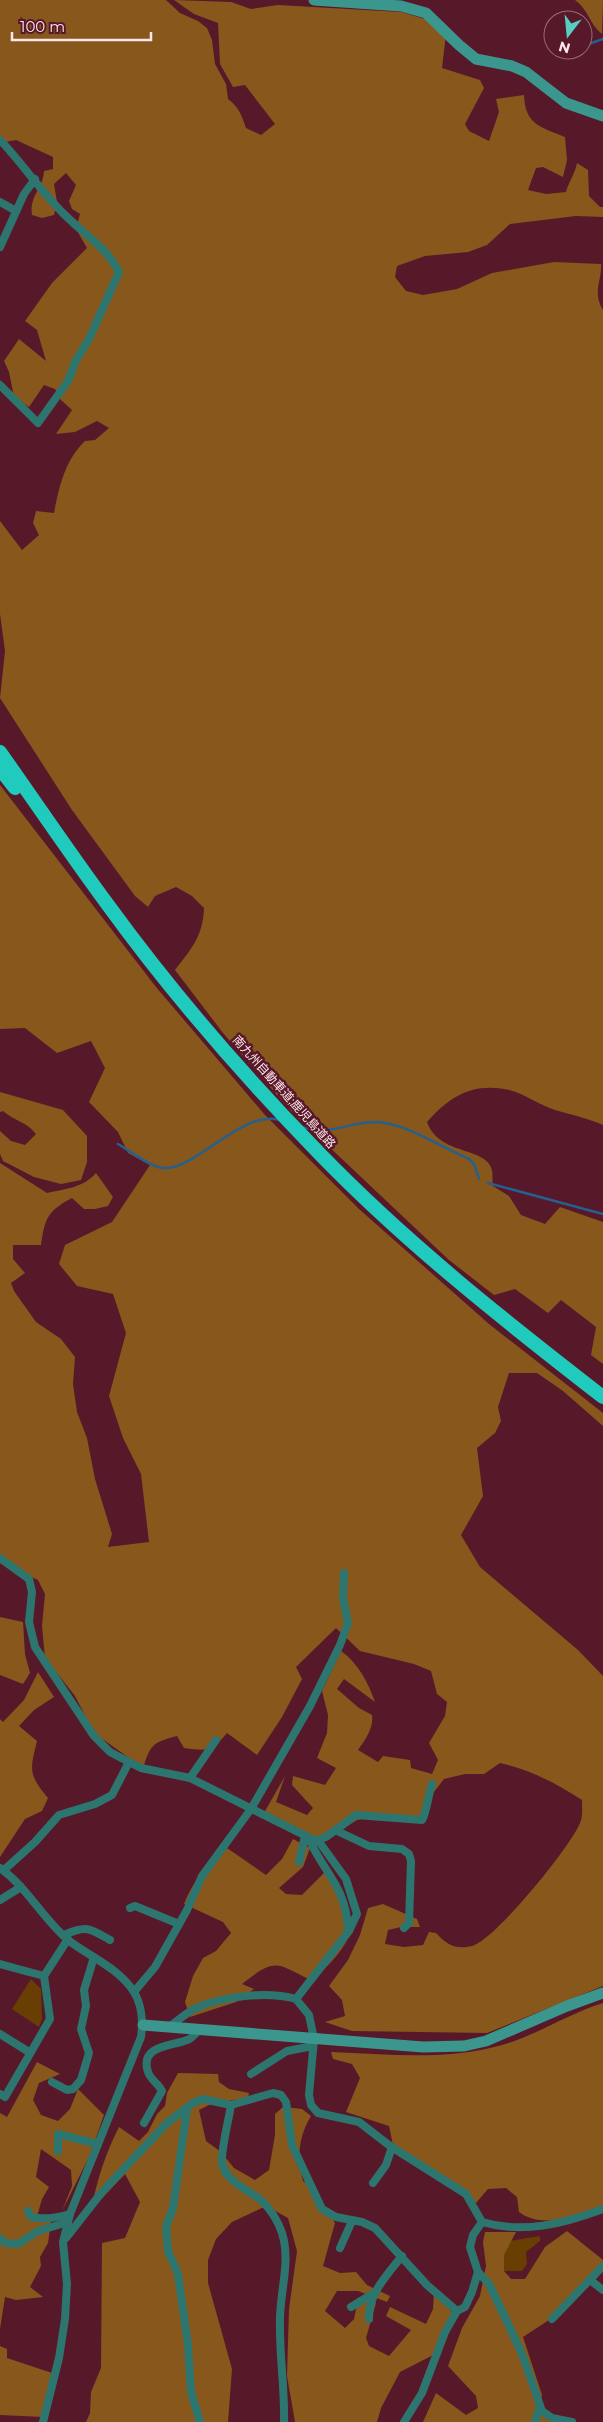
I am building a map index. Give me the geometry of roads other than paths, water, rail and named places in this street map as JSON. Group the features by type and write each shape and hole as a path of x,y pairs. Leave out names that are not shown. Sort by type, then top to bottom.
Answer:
{"highway":[{"name":"南九州自動車道;鹿児島道路","path":"0,752 139,946 216,1040 320,1154 382,1214 499,1314 603,1397"},
{"path":"0,769 109,906"}],"street":[{"path":"314,0 401,6 426,13 476,59 512,66 526,72 566,104 603,116"},
{"path":"0,140 65,215 114,262 119,272 89,339 76,360 68,381 38,423 0,385"},
{"path":"0,247 24,194 35,179"},
{"path":"0,202 16,211"},
{"path":"0,1558 29,1579 32,1592 29,1622 35,1647 94,1736 110,1752 141,1768 190,1778 320,1843 346,1879 357,1914 349,1931 296,1999"},
{"path":"134,1992 155,1967 179,1924 202,1876 251,1809 310,1706 340,1645 348,1623 344,1598 344,1574"},
{"path":"190,1778 216,1740"},
{"path":"43,2422 59,2358 65,2319 67,2284 63,2242 69,2218 141,2037 143,2025 134,1992 120,1976 66,1937 2,1869 35,1842 59,1815 95,1804 112,1794 129,1762"},
{"path":"309,1838 335,1830 356,1815 422,1820 426,1813 426,1801 432,1784"},
{"path":"335,1830 369,1846 402,1849 409,1854 411,1861 409,1923 404,1928"},
{"path":"299,1862 309,1838"},
{"path":"0,1900 21,1887"},
{"path":"130,1908 135,1906 179,1924"},
{"path":"0,2094 5,2096 50,2019 44,1976 66,1937 80,1928 92,1929 110,1940"},
{"path":"52,2082 67,2090 74,2089 81,2080 89,2053 81,2029 86,2006 84,1990 94,1957"},
{"path":"0,1964 44,1976"},
{"path":"143,2025 314,2042 422,2047 464,2046 486,2042 567,2006 603,1993"},
{"path":"168,2027 192,2010 205,2005 263,1994 296,1999 309,2015 314,2042 309,2095 311,2105 318,2113 359,2122 392,2147 466,2194 482,2222 502,2228 528,2228 577,2218 603,2209"},
{"path":"144,2123 162,2091 159,2085 148,2075 147,2069 152,2052 160,2046 189,2040 199,2030"},
{"path":"0,2034 29,2052"},
{"path":"251,2074 287,2051 314,2042"},
{"path":"63,2242 102,2192 167,2123 193,2103 203,2099 231,2105 260,2095 273,2093 280,2095 286,2102 292,2144 322,2209 336,2218 375,2228 428,2285 456,2311"},
{"path":"231,2105 222,2161 226,2172 233,2180 262,2201 275,2216 282,2234 286,2260 280,2318 280,2363 285,2398 284,2422"},
{"path":"186,2109 173,2208 166,2227 168,2251 178,2274 188,2344 191,2392 200,2422"},
{"path":"58,2151 58,2134 98,2144"},
{"path":"373,2183 386,2165 392,2147"},
{"path":"28,2211 31,2217 38,2219 69,2218"},
{"path":"0,2238 5,2243 18,2244 38,2231 69,2218"},
{"path":"340,2248 352,2221"},
{"path":"482,2222 472,2235 470,2246 478,2272 489,2284 522,2354 542,2411 552,2418 572,2422"},
{"path":"368,2319 369,2306 374,2293 402,2256"},
{"path":"552,2319 603,2266"},
{"path":"404,2422 422,2393 445,2332 456,2311 465,2307 478,2272"},
{"path":"590,2280 603,2290"},
{"path":"351,2307 374,2293"},
{"path":"535,2422 540,2406"}],"waterway":[{"path":"593,42 603,39"},
{"path":"118,1144 153,1165 171,1167 186,1162 249,1124 265,1119 280,1120"},
{"path":"302,1127 322,1130 375,1122 398,1126 469,1159 474,1164 479,1179"},
{"path":"488,1183 603,1214"}]}
